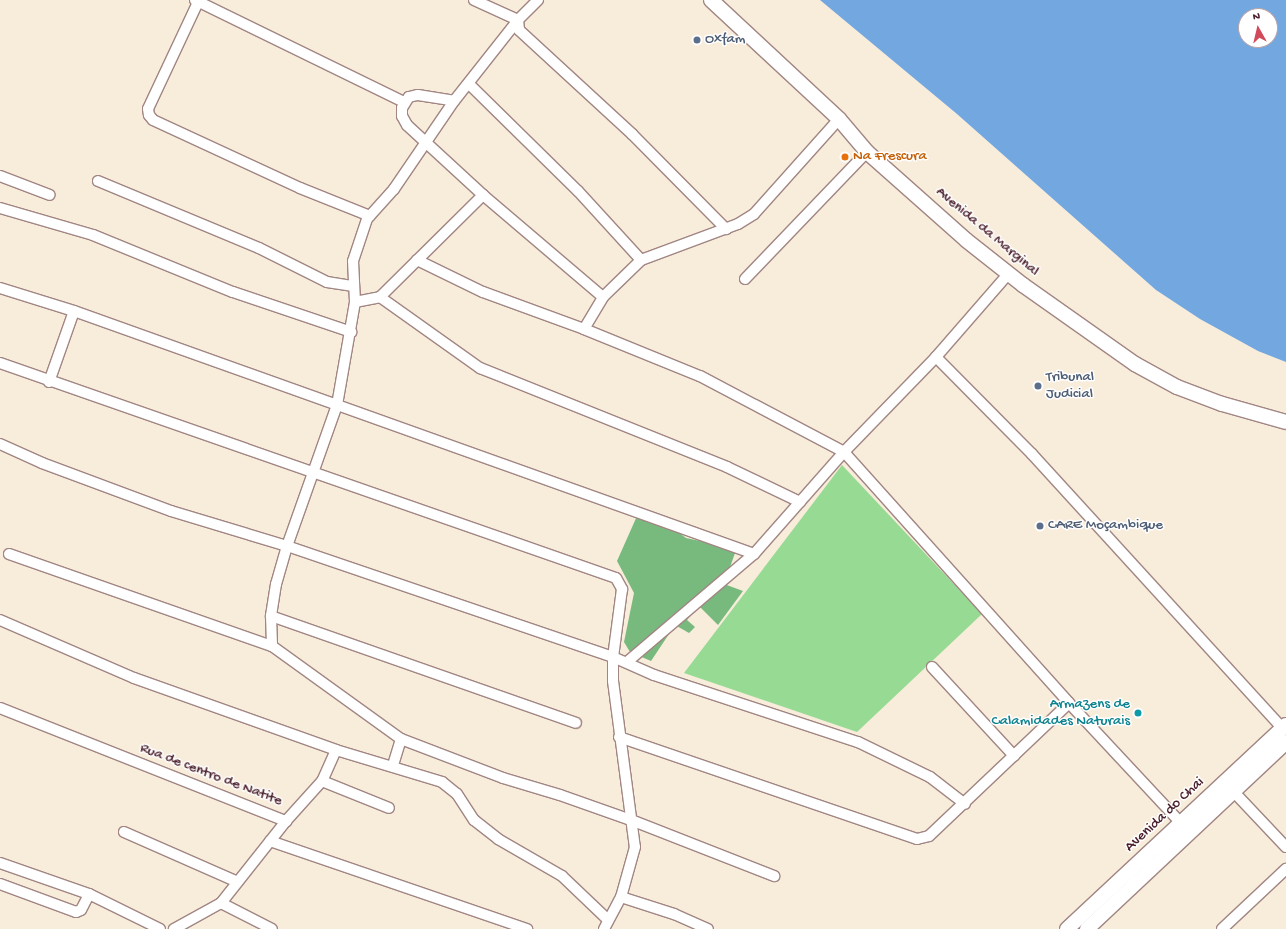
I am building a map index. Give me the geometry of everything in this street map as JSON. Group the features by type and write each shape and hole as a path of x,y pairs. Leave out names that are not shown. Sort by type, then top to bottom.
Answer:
{"street":[{"path":"370,216 286,182 153,120 148,115 148,109 197,0 404,102"},
{"path":"474,0 518,20"},
{"path":"272,646 272,616 276,584 287,546 337,405 351,332 354,302 352,286 353,261 370,216 394,189 454,101 518,20 538,0"},
{"name":"Avenida da Marginal","path":"711,0 839,119 867,152 966,240 1009,273 1135,364 1177,387 1222,404 1286,422"},
{"path":"518,20 519,30 632,134 726,229"},
{"path":"468,84 578,191 641,260"},
{"path":"454,101 418,95 409,97 404,102 402,116 408,125 483,196 603,297"},
{"path":"584,329 603,297 641,260 726,229 754,214 766,204 839,119"},
{"path":"745,279 867,152"},
{"path":"0,176 50,195"},
{"path":"98,181 259,248 327,282 352,286"},
{"path":"354,302 380,297 417,260 437,244 483,196"},
{"path":"0,208 93,235 233,292 351,332"},
{"path":"417,260 483,292 584,329 700,376 844,452 1069,702 1181,823"},
{"path":"627,662 754,554 844,452 936,357 1009,273"},
{"path":"0,288 74,312 754,554"},
{"path":"380,297 487,371 637,429 727,467 800,502"},
{"path":"49,382 74,312"},
{"path":"936,357 1032,454 1284,726"},
{"path":"0,363 49,382 616,578 622,589 613,657 619,737 634,847 621,897 606,925 562,876 498,839 474,820 450,786 393,765 336,750 134,678 0,620"},
{"path":"0,444 42,463 171,511 287,546 613,657 654,675 858,742 930,777 965,804"},
{"path":"9,554 272,646 401,739 504,778 560,794 631,820 774,876"},
{"path":"272,616 576,723"},
{"path":"932,667 1014,756"},
{"path":"619,737 712,767 912,838 929,836 965,804 1069,702"},
{"name":"Rua de centro de Natite","path":"0,708 286,821 221,903 174,929"},
{"name":"Avenida do Chai","path":"1067,929 1284,726"},
{"path":"393,765 401,739"},
{"name":"Avenida do Chai","path":"1087,929 1286,742"},
{"path":"286,821 322,781 336,750"},
{"path":"322,781 390,808"},
{"path":"1233,791 1286,847"},
{"path":"124,832 238,882"},
{"path":"270,841 526,929"},
{"path":"0,863 89,894 160,929"},
{"path":"1222,929 1286,869"},
{"path":"0,884 76,912 81,910 89,894"},
{"path":"621,897 674,914 708,929"},
{"path":"221,903 272,929"}],"green space":[{"path":"842,465 982,614 857,732 684,673"},
{"path":"637,516 665,522 686,538 723,546 735,553 724,584 743,591 718,625 699,606 687,620 695,627 689,633 675,625 651,661 630,652 624,642 634,593 617,561"}],"water":[{"path":"820,0 1286,0 1286,362 1258,351 1200,319 1156,290 957,114"}],"place":[{"name":"Oxfam","path":"697,40"},
{"name":"Na Frescura","path":"845,157"},
{"name":"Tribunal Judicial","path":"1038,386"},
{"name":"CARE Moçambique","path":"1040,526"},
{"name":"Armazens de Calamidades Naturais","path":"1138,713"}]}
